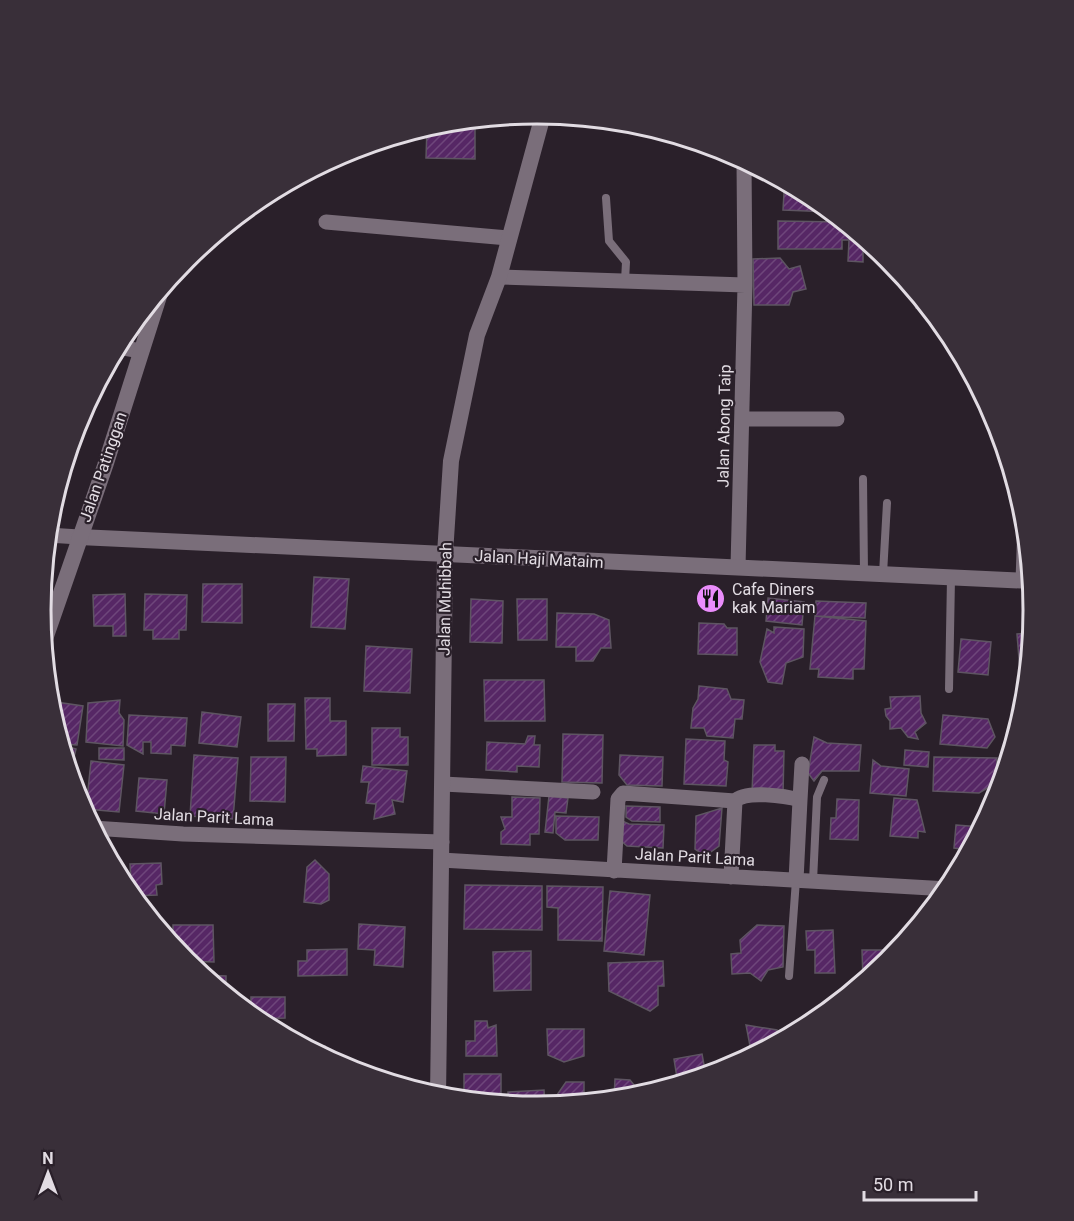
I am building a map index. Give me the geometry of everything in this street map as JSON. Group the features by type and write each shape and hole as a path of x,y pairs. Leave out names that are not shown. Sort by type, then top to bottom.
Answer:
{"main road":[{"name":"Jalan Muhibbah","path":"438,1086 446,554 450,472 455,434 477,335 499,277 540,124"},
{"name":"Jalan Patinggan","path":"51,620 153,313"},
{"name":"Jalan Haji Mataim","path":"79,537 1022,581"}],"street":[{"name":"Jalan Abong Taip","path":"738,567 745,285 744,171"},
{"path":"326,222 508,238"},
{"path":"499,277 745,285"},
{"path":"128,349 141,351"},
{"path":"742,419 837,420"},
{"name":"Jalan Haji Mataim","path":"57,536 79,537"},
{"path":"796,880 802,764"},
{"path":"443,784 593,792"},
{"path":"614,871 618,799 623,793 735,801 746,795 788,796 800,800"},
{"path":"731,877 735,801"},
{"name":"Jalan Parit Lama","path":"103,829 183,834 442,842"},
{"name":"Jalan Parit Lama","path":"441,860 936,888"}],"lane":[{"path":"606,198 609,241 626,262 625,281"},
{"path":"863,479 864,573"},
{"path":"883,574 887,503"},
{"path":"949,689 951,578"},
{"path":"813,881 817,797 824,780"},
{"path":"789,976 796,880"}],"building":[{"path":"475,129 475,159 426,158 427,137"},
{"path":"784,193 807,206 814,211 783,210"},
{"path":"778,221 829,222 863,250 863,262 848,261 849,240 842,240 842,249 778,249"},
{"path":"780,258 789,269 800,266 806,289 793,292 789,305 754,305 753,259"},
{"path":"314,577 349,579 345,629 311,627"},
{"path":"203,584 242,584 242,623 202,622"},
{"path":"125,594 126,636 113,636 113,626 94,626 93,595"},
{"path":"145,594 187,595 186,630 179,630 179,639 153,639 153,630 144,630"},
{"path":"768,598 804,602 802,625 766,621"},
{"path":"471,599 503,601 502,643 470,642"},
{"path":"517,599 547,599 547,640 518,640"},
{"path":"816,601 866,603 865,618 815,616"},
{"path":"557,613 594,614 609,620 611,648 601,648 593,661 576,661 576,647 556,647"},
{"path":"815,616 866,621 864,669 853,669 853,679 818,677 819,669 810,669"},
{"path":"699,623 724,624 727,628 737,628 737,655 698,654"},
{"path":"774,627 804,629 803,657 786,663 782,684 768,682 760,662 767,629 774,633"},
{"path":"1017,634 1022,634 1020,667"},
{"path":"961,639 991,642 988,675 958,672"},
{"path":"366,646 412,649 410,693 364,691"},
{"path":"484,680 544,680 545,721 485,721"},
{"path":"699,686 727,689 731,699 744,700 742,719 735,719 733,738 707,736 704,728 691,728"},
{"path":"920,696 921,713 926,723 915,732 918,739 908,737 901,728 890,729 890,721 885,709 891,708 890,697"},
{"path":"305,698 330,698 330,721 346,721 346,755 317,756 317,749 306,749"},
{"path":"120,700 119,713 124,720 123,746 86,742 88,703"},
{"path":"60,703 83,706 77,745 70,745"},
{"path":"268,704 295,704 294,741 268,741"},
{"path":"202,712 241,717 237,747 199,743"},
{"path":"129,715 187,718 185,746 171,745 171,754 151,753 151,742 143,742 143,754 127,745"},
{"path":"943,715 988,719 995,737 987,748 940,744"},
{"path":"372,728 400,728 400,737 408,737 408,765 372,765"},
{"path":"563,734 603,735 602,783 562,782"},
{"path":"528,736 535,736 534,745 540,745 539,767 517,766 517,772 486,770 487,742 525,744"},
{"path":"814,737 827,743 861,745 859,771 822,771 814,781 808,773"},
{"path":"686,739 725,741 724,760 728,762 726,786 684,784"},
{"path":"754,745 775,745 775,751 784,751 783,794 752,793"},
{"path":"99,748 124,748 124,760 99,759"},
{"path":"905,750 929,752 928,767 904,765"},
{"path":"194,755 238,758 233,819 190,816"},
{"path":"620,755 663,757 662,786 627,785 619,775"},
{"path":"251,757 286,757 285,802 250,801"},
{"path":"934,757 997,758 997,768 989,787 979,793 933,791"},
{"path":"873,760 881,766 909,769 906,796 870,793"},
{"path":"91,761 124,765 119,812 94,810 87,795"},
{"path":"363,766 407,771 403,802 392,800 395,814 374,819 376,804 366,803 369,782 361,782"},
{"path":"139,778 167,780 164,814 136,811"},
{"path":"549,796 568,798 566,813 555,812 553,833 545,832"},
{"path":"512,797 540,798 539,834 530,834 530,845 501,844 501,832 505,829 501,817 512,817"},
{"path":"894,798 917,800 925,832 918,831 918,838 890,836"},
{"path":"837,799 859,800 858,840 830,839 831,818 836,818"},
{"path":"626,806 660,807 660,822 632,821 626,817"},
{"path":"722,808 719,846 705,856 695,849 696,816"},
{"path":"556,816 599,817 598,840 565,840 556,833"},
{"path":"620,820 629,824 664,825 663,848 627,846 619,839"},
{"path":"956,825 972,826 961,849 954,848"},
{"path":"315,860 329,874 329,900 321,904 304,902 307,867"},
{"path":"161,863 162,884 156,885 157,895 143,896 131,877 130,864"},
{"path":"465,885 542,886 542,930 464,929"},
{"path":"547,886 603,887 602,941 558,940 558,908 547,907"},
{"path":"610,891 650,895 644,955 604,951"},
{"path":"359,924 405,927 403,967 374,965 375,950 358,949"},
{"path":"173,925 213,925 214,962 201,962 173,932"},
{"path":"757,925 784,926 783,967 768,970 761,981 750,973 732,974 731,954 741,953 740,940"},
{"path":"833,930 835,973 815,973 815,950 807,950 806,931"},
{"path":"347,949 347,975 298,976 298,961 307,961 307,950"},
{"path":"862,950 885,950 881,954 863,971"},
{"path":"531,951 531,990 494,991 493,952"},
{"path":"663,961 664,986 658,986 658,1005 650,1011 609,991 608,963"},
{"path":"217,976 226,976 226,984"},
{"path":"251,997 285,997 285,1018 273,1018 251,1003"},
{"path":"475,1021 487,1021 488,1028 496,1025 497,1056 466,1056 466,1041 475,1041"},
{"path":"746,1025 777,1030 777,1032 750,1047"},
{"path":"547,1029 584,1029 584,1056 564,1062 548,1055"},
{"path":"702,1054 704,1067 677,1076 674,1059"},
{"path":"464,1074 501,1074 501,1095 464,1090"},
{"path":"615,1079 630,1080 635,1086 632,1087 614,1090"},
{"path":"566,1082 584,1082 584,1094 557,1095"},
{"path":"544,1090 544,1096 508,1095 508,1092"}],"place":[{"name":"Cafe Diners kak Mariam","path":"711,598"}]}
